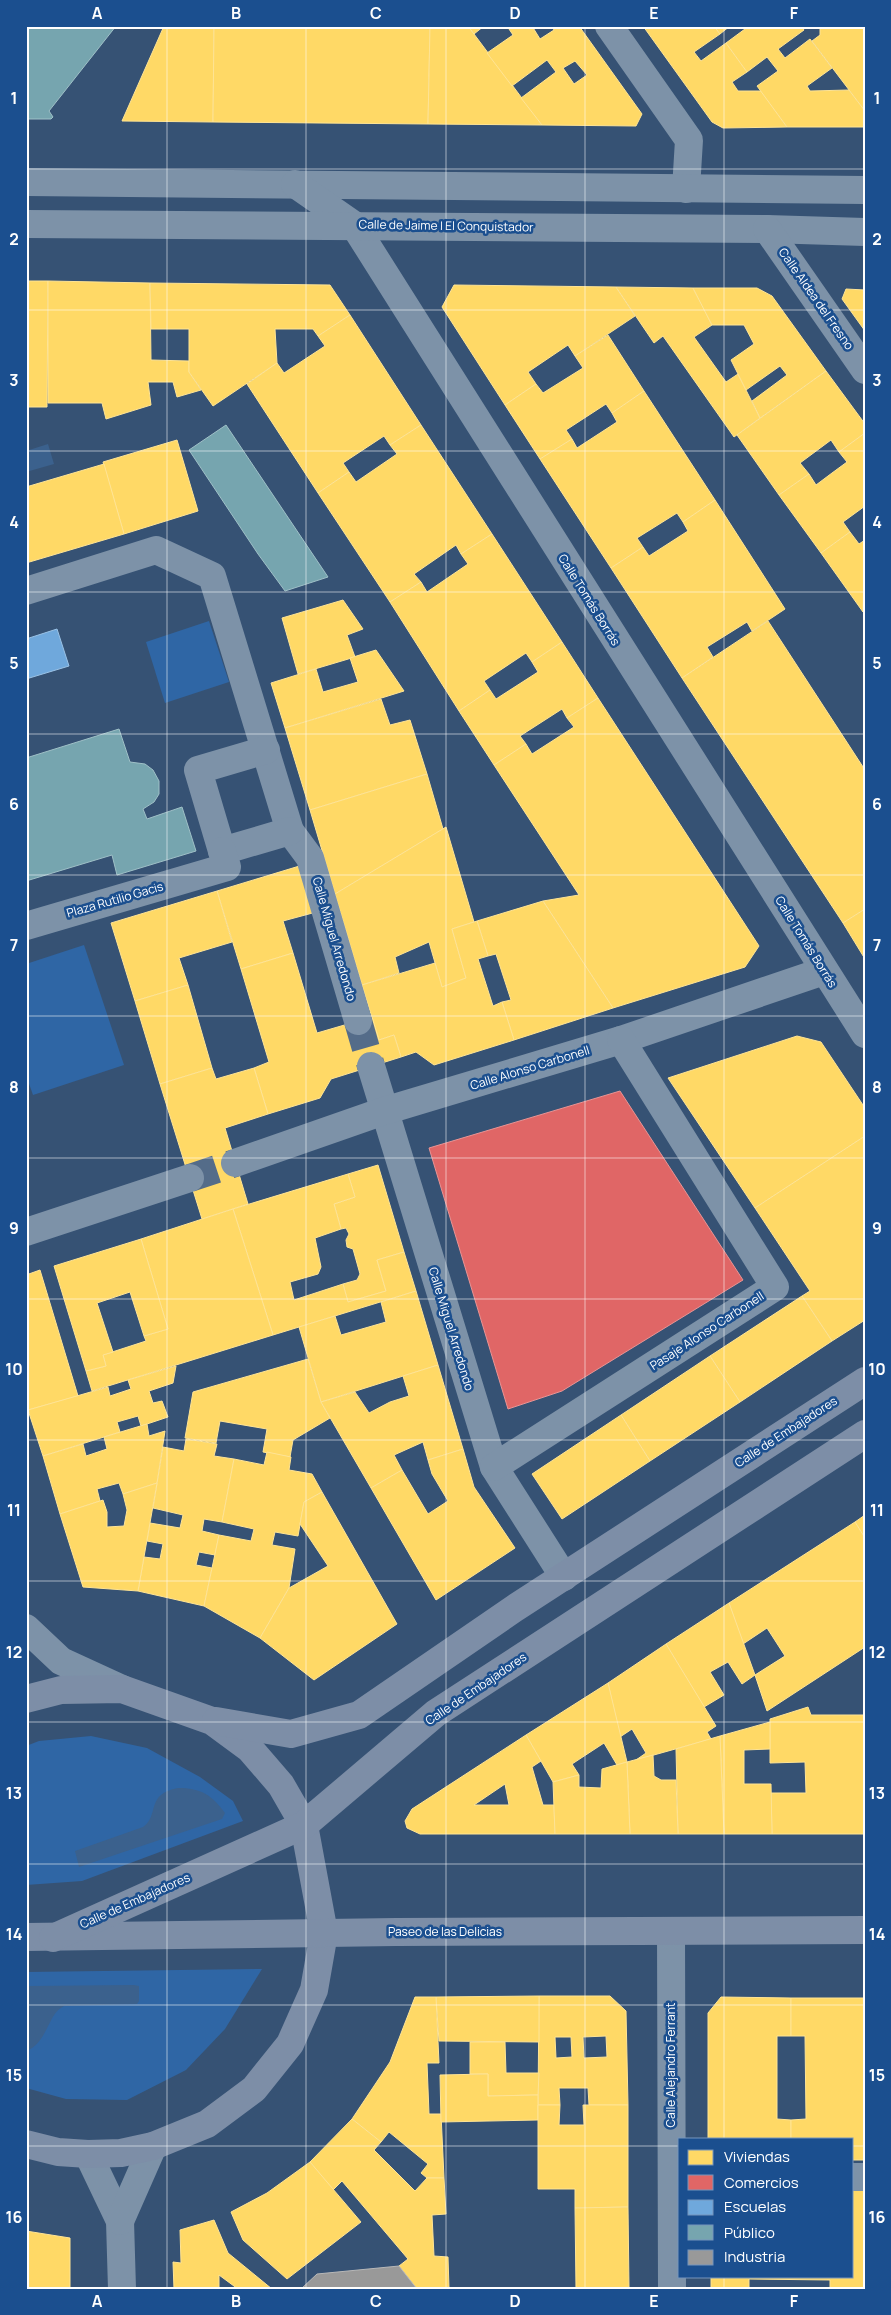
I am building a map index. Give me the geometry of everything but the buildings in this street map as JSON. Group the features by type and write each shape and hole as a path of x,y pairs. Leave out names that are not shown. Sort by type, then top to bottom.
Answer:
{"main road":[{"name":"Calle de Embajadores","path":"212,1721 291,1734 359,1715 865,1381"},
{"name":"Calle de Embajadores","path":"53,1938 304,1825 436,1714 865,1434"},
{"path":"26,1699 61,1690 122,1689 212,1721 250,1749 280,1785 304,1825 324,1933 314,1990 290,2044 254,2089 207,2124 153,2146 121,2153 88,2154 58,2152 26,2144"},
{"name":"Paseo de las Delicias","path":"26,1937 324,1933 865,1930"}],"street":[{"path":"609,26 689,140 686,189"},
{"path":"26,182 865,190"},
{"name":"Calle Tomás Borrás","path":"295,184 354,225 865,1034"},
{"name":"Calle de Jaime I El Conquistador","path":"26,224 354,225 767,229 865,232"},
{"name":"Calle Aldea del Fresno","path":"767,229 865,370"},
{"path":"26,590 156,550 212,576 244,678 266,750 290,831 222,851 198,770 266,750"},
{"name":"Calle Miguel Arredondo","path":"290,831 310,858 358,1021"},
{"name":"Plaza Rutilio Gacis","path":"26,926 227,867 222,851"},
{"name":"Calle Alonso Carbonell","path":"235,1163 384,1111 621,1040 824,971"},
{"name":"Pasaje Alonso Carbonell","path":"494,1467 775,1287 621,1040"},
{"name":"Calle Miguel Arredondo","path":"371,1066 494,1467 564,1578"},
{"path":"26,1232 190,1178"},
{"path":"26,1628 61,1661 122,1689"},
{"name":"Calle Alejandro Ferrant","path":"671,1931 676,2176 672,2289"},
{"path":"120,2221 153,2146"},
{"path":"88,2154 120,2221 122,2289"}],"shaded area":[{"path":"48,444 54,464 26,472 26,451"},
{"path":"209,621 229,682 165,703 146,642"},
{"path":"84,945 124,1065 33,1095 26,1075 26,964"},
{"path":"91,1736 147,1748 200,1777 233,1801 243,1821 82,1881 26,1885 26,1746 39,1741"},
{"path":"178,1788 193,1789 210,1797 225,1813 222,1819 79,1867 75,1851 143,1827 151,1817 154,1805 161,1795"},
{"path":"262,1969 225,2029 186,2070 127,2100 66,2099 26,2088 26,1972"},
{"path":"26,1986 139,1986 139,2001 137,2004 64,2006 54,2015 39,2042 26,2051"}],"tunnel":[{"path":"358,1021 371,1066"},
{"path":"190,1178 235,1163"}]}
